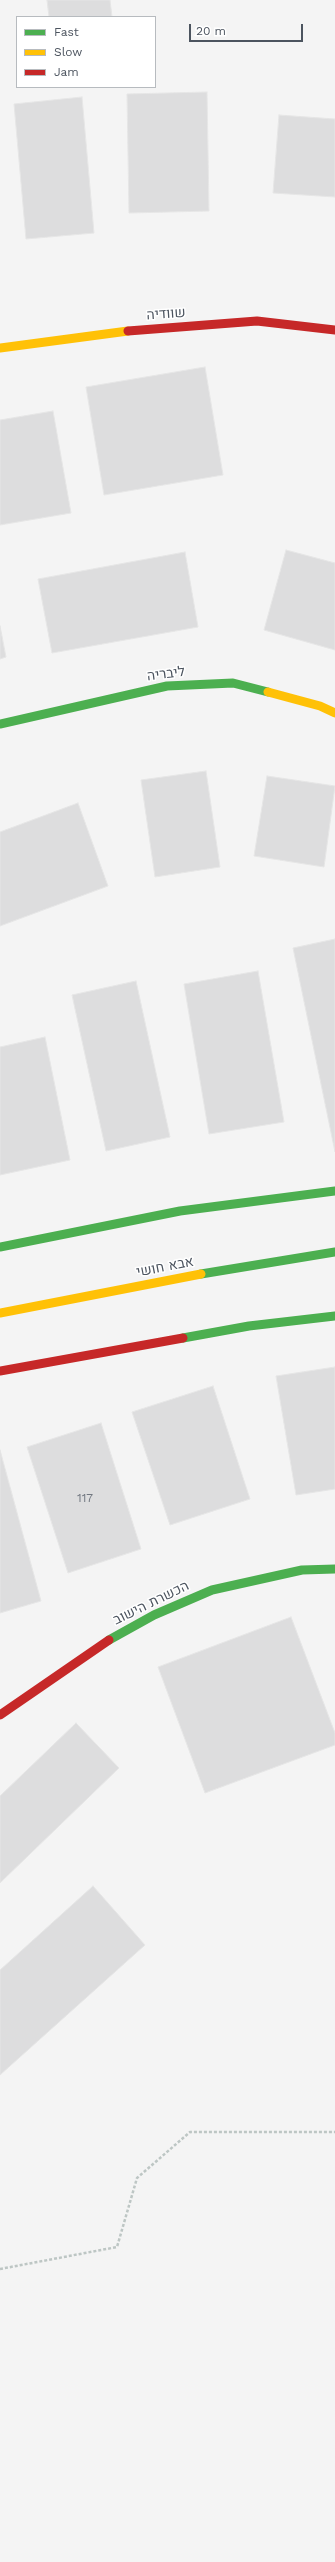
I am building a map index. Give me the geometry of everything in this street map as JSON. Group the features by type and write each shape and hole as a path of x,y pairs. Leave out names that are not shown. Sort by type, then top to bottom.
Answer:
{"street":[{"name":"שוודיה","path":"0,348 105,333 257,321 335,330"},
{"name":"ליבריה","path":"0,724 167,686 233,683 320,706 335,712"},
{"path":"0,1247 180,1211 335,1191"},
{"name":"אבא חושי","path":"0,1313 255,1264 335,1252"},
{"path":"0,1371 249,1326 335,1316"},
{"name":"הכשרת הישוב","path":"0,1715 103,1643 154,1615 212,1590 302,1570 335,1569"}],"path":[{"path":"0,2269 117,2247 137,2178 190,2132 335,2132"}],"building":[{"path":"47,0 110,0 112,16 49,16"},
{"path":"207,92 209,211 129,213 127,94"},
{"path":"82,97 94,233 26,239 14,104"},
{"path":"279,115 335,119 335,197 273,193"},
{"path":"205,367 223,475 104,495 86,387"},
{"path":"53,411 71,513 0,525 0,420"},
{"path":"286,550 335,563 335,650 264,630"},
{"path":"185,552 198,627 52,653 38,579"},
{"path":"0,626 6,657 0,659"},
{"path":"206,771 220,867 155,877 141,780"},
{"path":"267,776 335,786 324,867 254,856"},
{"path":"78,803 108,886 0,926 0,832"},
{"path":"335,939 335,1152 293,948"},
{"path":"258,971 284,1122 209,1134 184,984"},
{"path":"136,981 170,1137 106,1151 72,995"},
{"path":"45,1037 70,1160 0,1175 0,1047"},
{"path":"335,1367 335,1489 296,1495 276,1376"},
{"path":"213,1386 250,1499 170,1525 132,1412"},
{"path":"101,1423 141,1549 68,1573 27,1447"},
{"path":"0,1450 41,1601 0,1613"},
{"path":"291,1617 335,1733 335,1745 205,1793 158,1667"},
{"path":"76,1723 119,1768 0,1883 0,1796"},
{"path":"93,1886 145,1945 0,2075 0,1970"}],"traffic: fast":[{"path":"0,724 167,686 233,683 268,692"},
{"path":"0,1247 180,1211 335,1191"},
{"path":"201,1274 335,1252"},
{"path":"183,1338 249,1326 335,1316"},
{"path":"109,1640 154,1615 212,1590 302,1570 335,1569"}],"traffic: slow":[{"path":"0,348 128,331"},
{"path":"268,692 320,706 335,713"},
{"path":"0,1313 201,1274"}],"traffic: jam":[{"path":"128,331 257,321 335,330"},
{"path":"0,1371 183,1338"},
{"path":"0,1715 109,1640"}]}
